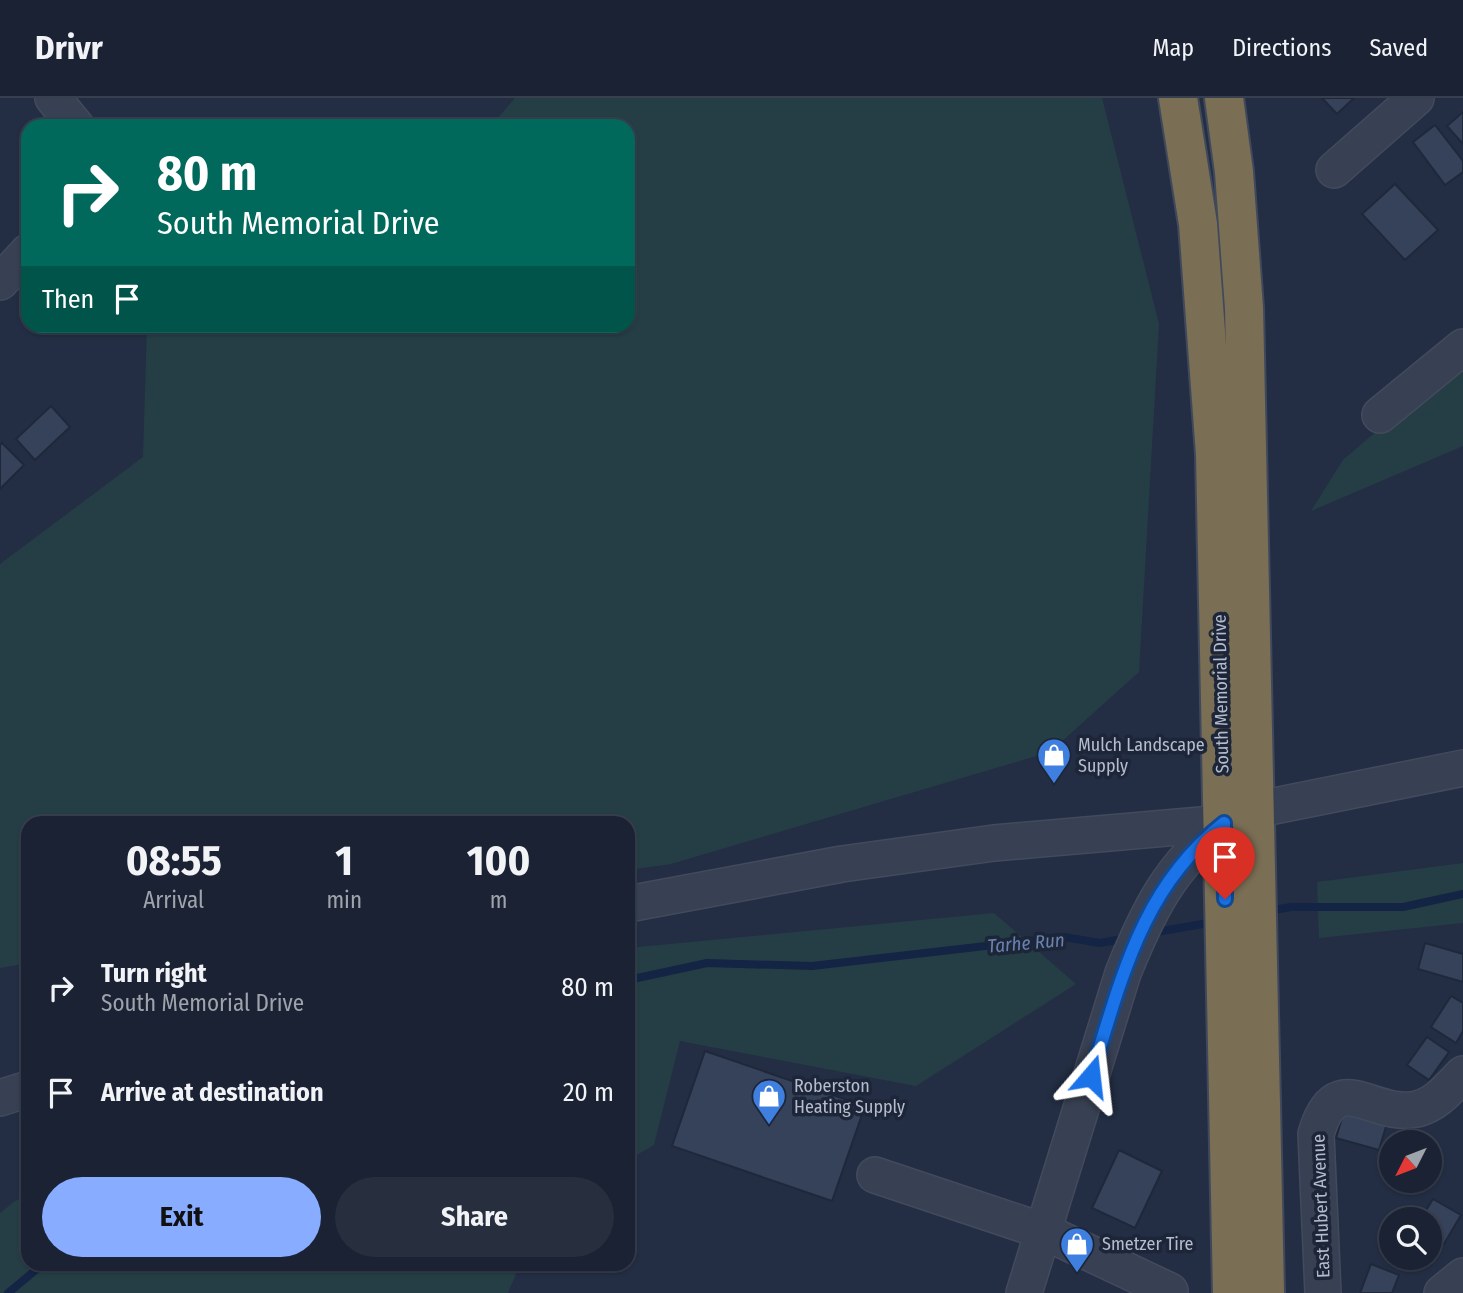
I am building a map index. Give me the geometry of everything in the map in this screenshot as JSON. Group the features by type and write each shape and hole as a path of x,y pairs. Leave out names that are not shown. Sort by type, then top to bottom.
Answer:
{"highway":[{"name":"South Memorial Drive","path":"1178,98 1198,225 1208,339 1239,816 1265,1293"},
{"name":"South Memorial Drive","path":"1224,98 1234,172 1244,308 1232,1293"}],"street":[{"path":"53,98 70,119"},
{"path":"1334,170 1416,98"},
{"path":"0,282 21,260"},
{"path":"1381,415 1463,347"},
{"path":"635,903 842,864 980,845 1239,816 1463,768"},
{"path":"1024,1293 1135,944 1175,870 1195,846 1239,816"},
{"name":"East Hubert Avenue","path":"1323,1293 1316,1135 1322,1113 1331,1102 1348,1097 1415,1109 1440,1099 1463,1074"},
{"path":"0,1098 21,1091"},
{"path":"875,1175 1043,1231 1170,1291"},
{"path":"1442,1293 1463,1276"}],"green space":[{"path":"515,98 1102,98 1159,324 1139,672 1050,752 671,864 635,869 635,816 21,816 21,964 0,968 0,564 143,457 147,333 635,333 635,119 497,119"},
{"path":"1463,357 1463,446 1311,511 1343,460"},
{"path":"1463,863 1463,923 1319,938 1317,882"},
{"path":"994,913 1076,984 916,1086 680,1041 654,1145 635,1156 635,947"},
{"path":"21,1199 21,1271 517,1271 508,1293 0,1293 0,1213"}],"building":[{"path":"1322,98 1354,98 1337,114"},
{"path":"1463,112 1463,144 1447,126"},
{"path":"1435,125 1463,161 1463,172 1445,185 1413,142"},
{"path":"1395,184 1438,230 1405,260 1362,214"},
{"path":"51,406 70,427 35,460 16,439"},
{"path":"2,443 24,465 0,489 0,445"},
{"path":"1425,943 1463,954 1463,982 1418,969"},
{"path":"1451,996 1463,1003 1463,1031 1456,1043 1431,1027"},
{"path":"1427,1037 1449,1052 1429,1080 1407,1065"},
{"name":"Roberston Heating Supply","path":"705,1051 865,1106 832,1201 672,1146"},
{"path":"1345,1108 1388,1120 1385,1130 1379,1130 1379,1150 1336,1138"},
{"path":"1119,1150 1162,1171 1135,1228 1092,1208"},
{"path":"1433,1199 1461,1215 1444,1244 1442,1207 1428,1207"},
{"path":"1371,1264 1379,1267 1379,1270 1399,1275 1392,1293 1360,1293"}],"waterway":[{"name":"Tarhe Run","path":"1268,911 1291,907 1403,907 1463,894"},
{"name":"Tarhe Run","path":"1151,933 1214,922"},
{"name":"Tarhe Run","path":"635,978 707,963 812,966 1064,937 1100,943 1128,938"},
{"name":"Tarhe Run","path":"8,1293 35,1271"}],"place":[{"name":"Mulch Landscape Supply","path":"1054,785"},
{"name":"Roberston Heating Supply","path":"769,1126"},
{"name":"Smetzer Tire","path":"1077,1274"}],"route":[{"path":"1091,1076 1123,973 1154,903 1175,870 1195,846 1224,823 1225,899"}]}
